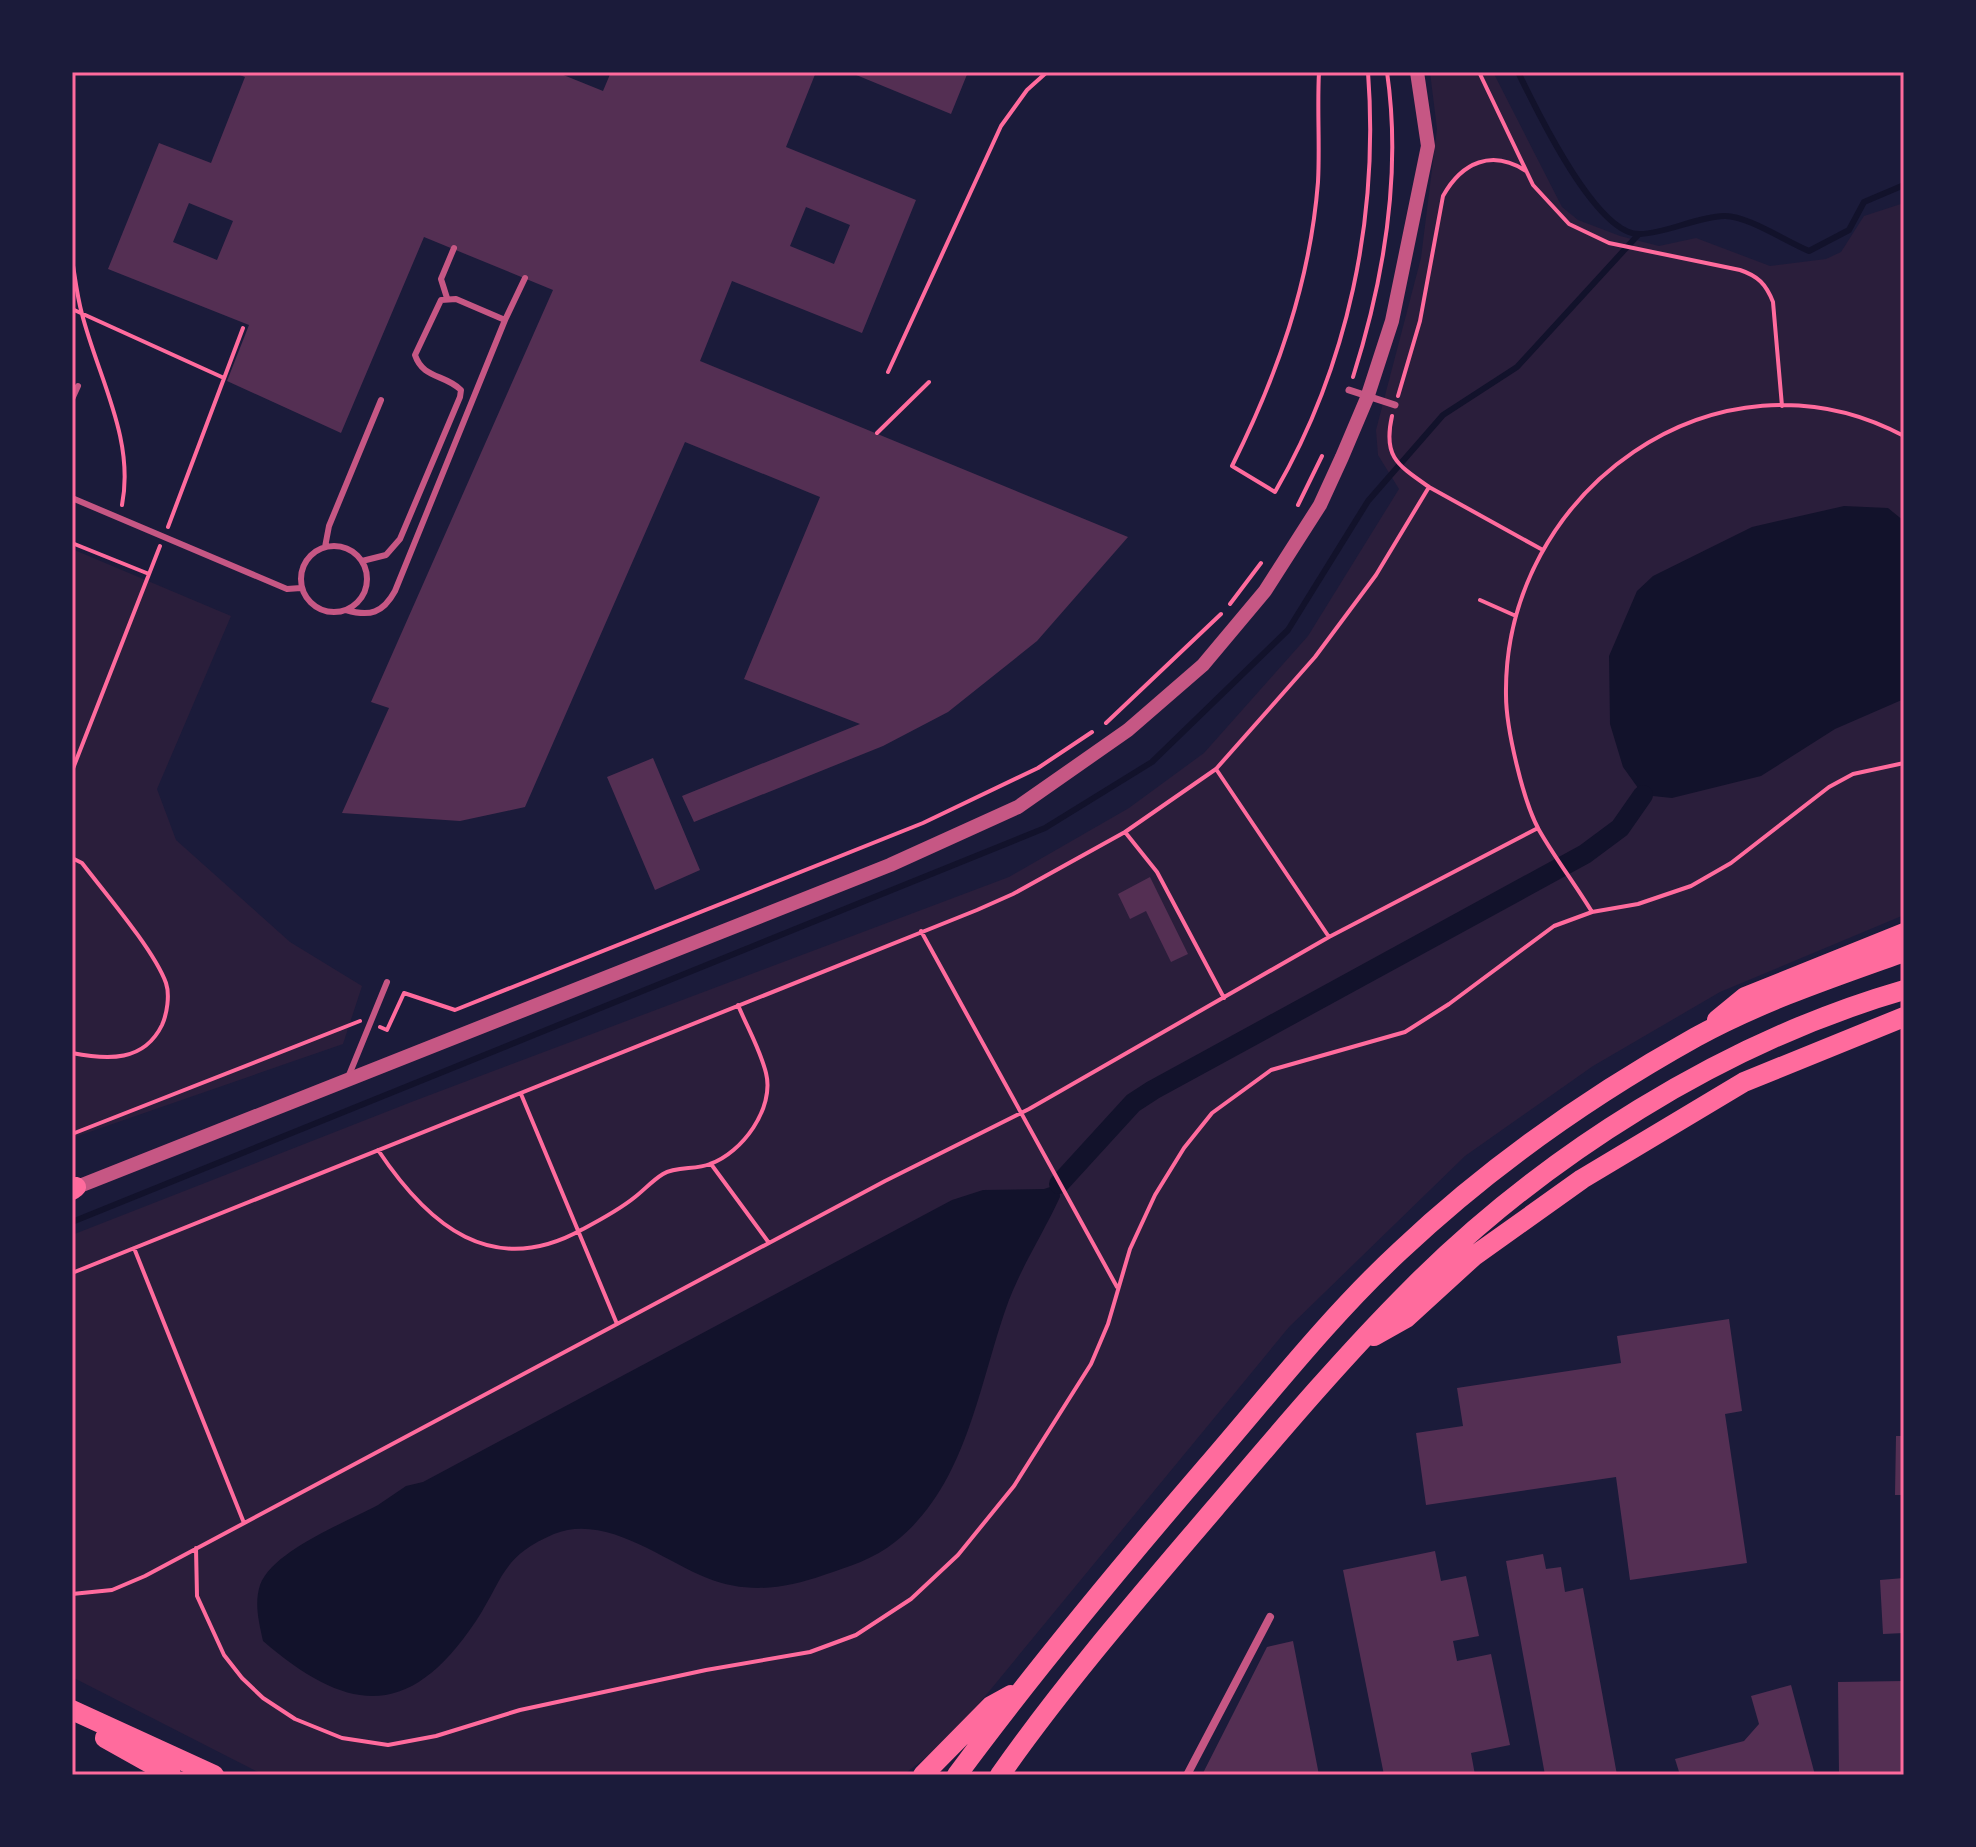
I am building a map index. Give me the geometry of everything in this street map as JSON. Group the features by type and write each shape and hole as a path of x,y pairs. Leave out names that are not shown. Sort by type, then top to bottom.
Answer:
{"highway":[{"path":"1699,1036 1745,997 1904,933"},
{"path":"957,1775 1018,1691 1300,1359 1399,1251 1469,1191 1612,1087 1699,1036 1815,983 1904,952"},
{"path":"1000,1775 1110,1632 1360,1344 1411,1289 1518,1192 1576,1151 1712,1068 1778,1037 1904,990"},
{"path":"1360,1344 1406,1318 1474,1256 1595,1170 1744,1082 1904,1017"},
{"path":"923,1775 991,1706 1018,1691"},
{"path":"72,1710 214,1775"},
{"path":"72,1719 171,1775"},
{"path":"131,1753 159,1775"}],"street":[{"path":"73,1189 890,865 1018,807 1128,730 1203,665 1265,591 1320,505 1367,398 1392,321 1428,146 1417,72"},
{"path":"1349,390 1395,405"},
{"path":"1187,1775 1270,1617"}],"lane":[{"path":"447,298 441,279 454,248"},
{"path":"346,610 361,598 366,589 362,561 346,548 325,547 315,551 302,567 301,588 313,606 323,611 375,613 384,608 395,591 525,278"},
{"path":"447,298 505,320"},
{"path":"362,561 386,555 400,539 460,397 461,390 456,385 425,372 415,355 435,307 447,298"},
{"path":"72,399 78,386"},
{"path":"325,547 329,526 381,400"},
{"path":"72,498 287,589 301,588"},
{"path":"348,1079 387,982"}],"path":[{"path":"72,80 73,72"},
{"path":"888,372 1001,126 1027,90 1047,72"},
{"path":"1319,72 1317,184 1305,273 1276,371 1232,466 1275,492 1313,414 1341,339 1364,235 1371,132 1368,72"},
{"path":"1349,390 1371,319 1389,212 1393,153 1387,72"},
{"path":"1479,72 1526,171 1554,211 1590,236 1609,243 1755,275 1766,286 1773,302 1782,406"},
{"path":"1526,171 1502,159 1472,165 1451,183 1443,196 1420,321 1387,440 1390,454 1413,476 1541,549"},
{"path":"72,259 82,314 108,390 123,449 126,486 120,518"},
{"path":"72,309 224,378"},
{"path":"72,771 243,328"},
{"path":"877,433 929,382"},
{"path":"1592,912 1538,828 1512,744 1506,697 1508,645 1516,616 1541,549 1557,524 1621,460 1668,431 1710,415 1750,406 1782,406 1854,416 1904,436"},
{"path":"1296,509 1323,454"},
{"path":"72,1273 1013,894 1125,832 1216,769 1315,657 1376,575 1429,487"},
{"path":"72,543 149,574"},
{"path":"72,1134 358,1020 387,1030 404,993 455,1010 923,823 1038,768 1104,724 1176,660 1226,609 1264,559"},
{"path":"1480,600 1516,616"},
{"path":"196,1548 197,1596 224,1655 263,1698 295,1719 342,1738 388,1745 436,1736 520,1710 706,1670 810,1652 867,1628 911,1599 958,1555 1014,1486 1091,1364 1108,1324 1130,1249 1155,1195 1184,1148 1212,1113 1271,1070 1405,1032 1449,1004 1554,926 1592,912 1638,904 1691,886 1731,863 1829,787 1864,771 1904,763"},
{"path":"1216,769 1329,937"},
{"path":"72,1594 112,1590 244,1523 1022,1112 1329,937 1538,828"},
{"path":"1125,832 1157,872 1224,998"},
{"path":"72,858 82,863 91,875 167,985 166,1015 156,1036 144,1049 118,1058 72,1053"},
{"path":"921,931 1056,1171 1118,1289"},
{"path":"378,1150 401,1184 429,1212 470,1242 521,1251 580,1231 633,1199 664,1173 711,1164 743,1145 761,1114 767,1076 738,1005"},
{"path":"520,1093 617,1324"},
{"path":"711,1164 769,1243"},
{"path":"134,1248 244,1523"}],"shaded area":[{"path":"1430,72 1493,72 1562,207 1578,220 1620,236 1659,246 1696,238 1770,266 1826,259 1841,252 1864,216 1904,203 1904,915 1720,992 1593,1066 1465,1156 1289,1327 949,1740 903,1775 264,1775 72,1677 72,1235 414,1101 1009,877 1129,808 1204,753 1308,636 1399,489 1378,455 1376,430 1421,258 1437,129"},
{"path":"1844,506 1888,508 1904,521 1904,699 1835,729 1761,776 1672,798 1643,795 1623,767 1610,724 1609,656 1637,591 1653,576 1752,527"},
{"path":"72,549 231,616 157,789 176,840 290,942 362,986 343,1044 72,1138"},
{"path":"1059,1184 1060,1197 1009,1300 955,1462 920,1519 878,1553 809,1580 751,1588 707,1578 613,1534 593,1529 573,1529 554,1534 513,1560 476,1621 451,1653 427,1676 402,1690 377,1696 351,1693 323,1683 263,1641 257,1606 260,1585 280,1560 312,1538 952,1200 983,1190 1044,1189"}],"building":[{"path":"232,72 556,72 603,91 611,72 816,72 786,147 916,200 862,333 732,281 700,361 1128,537 1037,641 948,712 883,746 694,822 682,796 860,724 744,679 820,497 685,442 525,807 460,821 342,813 389,708 371,702 553,290 424,237 341,433 227,381 249,325 108,269 159,143 211,163 245,77","holes":["189,203 233,221 217,260 173,242","806,207 850,225 834,264 790,246"]},
{"path":"849,72 968,72 951,114"},
{"path":"653,758 700,870 655,890 607,777"},
{"path":"1150,877 1188,954 1171,962 1146,911 1130,919 1118,894"},
{"path":"1729,1319 1742,1411 1725,1414 1747,1563 1630,1580 1616,1477 1426,1505 1416,1433 1463,1426 1457,1388 1621,1363 1617,1336"},
{"path":"1896,1436 1904,1436 1904,1495 1895,1495"},
{"path":"1435,1551 1441,1581 1466,1576 1479,1636 1453,1641 1457,1661 1491,1654 1510,1745 1471,1753 1475,1775 1384,1775 1343,1570"},
{"path":"1543,1554 1546,1569 1561,1567 1565,1592 1583,1588 1617,1775 1545,1775 1506,1561"},
{"path":"1904,1578 1904,1633 1883,1634 1880,1580"},
{"path":"1293,1641 1319,1775 1202,1775 1267,1647"},
{"path":"1904,1681 1904,1775 1839,1775 1838,1682"},
{"path":"1791,1685 1815,1775 1680,1775 1675,1759 1744,1741 1759,1724 1751,1696"}],"waterway":[{"path":"1518,72 1552,139 1587,193 1623,229 1640,234 1724,216 1755,224 1809,251 1849,230 1864,202 1904,185"},
{"path":"72,1222 1045,828 1152,762 1288,630 1368,501 1443,415 1517,367 1638,235"},
{"path":"1059,1184 1133,1103 1585,854 1620,828 1643,795"}]}
